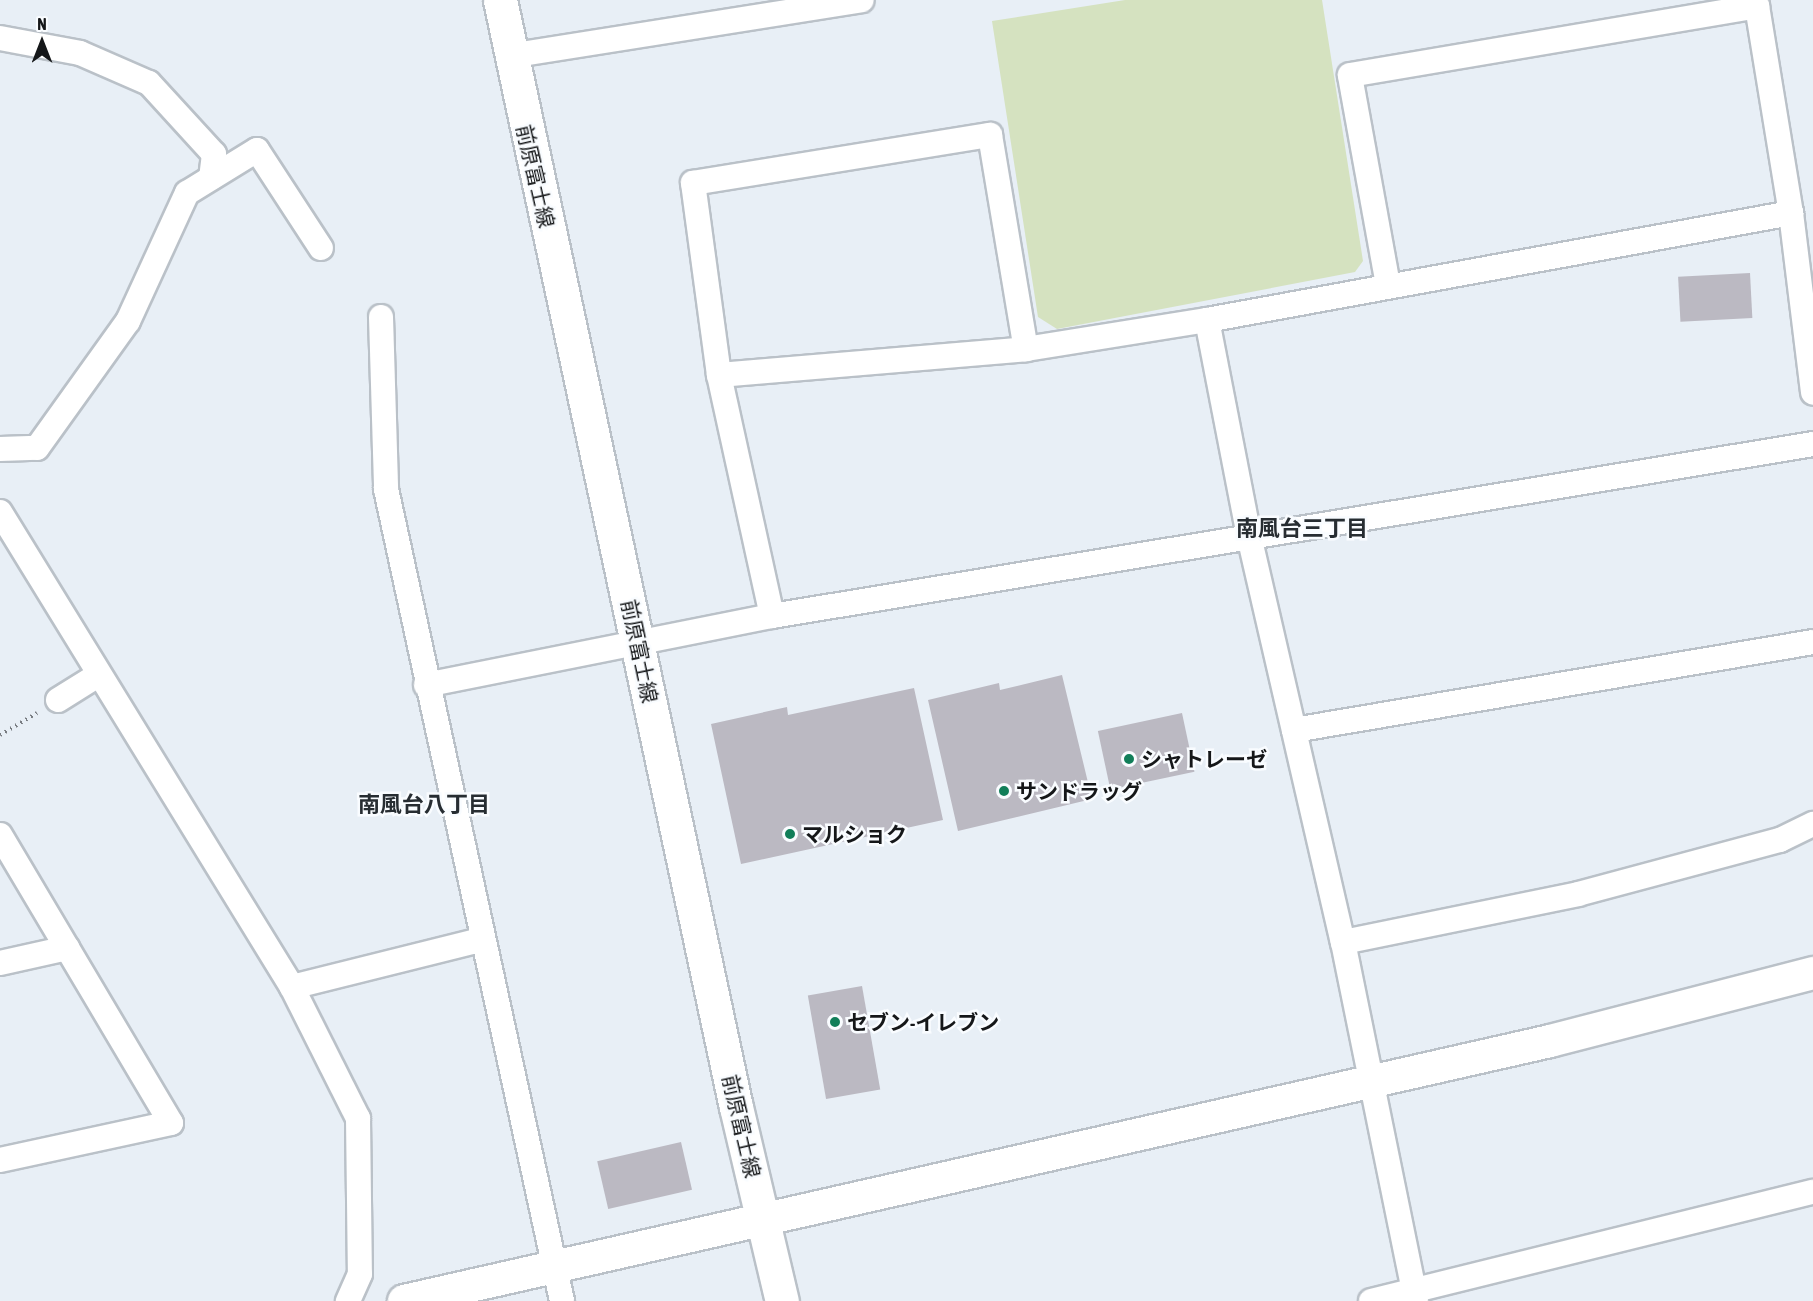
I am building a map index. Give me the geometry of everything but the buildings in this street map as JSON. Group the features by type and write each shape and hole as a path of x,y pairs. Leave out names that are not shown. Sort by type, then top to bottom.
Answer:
{"main road":[{"name":"前原富士線","path":"500,0 509,56 639,643 736,1107 783,1301"}],"street":[{"path":"509,56 862,0"},
{"path":"1388,285 1350,75 1757,6 1791,213 1813,393"},
{"path":"0,38 80,53 149,82 214,154 211,178"},
{"path":"772,616 719,375 693,183 990,135 1026,349"},
{"path":"0,449 37,448 128,321 187,193 257,150 321,248"},
{"path":"719,375 1026,349 1207,320 1388,285 1791,213"},
{"path":"381,317 386,489 481,940 562,1301"},
{"path":"1207,320 1249,536 1343,942 1415,1296"},
{"path":"426,685 772,616 1813,444"},
{"path":"0,512 98,675 292,987 358,1118 360,1274 348,1301"},
{"path":"1294,730 1813,642"},
{"path":"58,700 98,675"},
{"path":"1343,942 1578,894 1780,840 1813,824"},
{"path":"0,836 171,1123 0,1160"},
{"path":"292,987 481,940"},
{"path":"0,963 67,948"},
{"path":"404,1301 1372,1082 1813,973"},
{"path":"1371,1301 1415,1296 1813,1192"}],"path":[{"path":"0,735 58,700"}],"green space":[{"path":"1125,0 1322,0 1363,261 1355,272 1057,329 1038,317 992,21"}],"place":[{"name":"シャトレーゼ","path":"1129,759"},
{"name":"サンドラッグ","path":"1004,791"},
{"name":"マルショク","path":"790,834"},
{"name":"セブン-イレブン","path":"835,1022"}],"district":[{"name":"南風台三丁目","path":"1302,529"},
{"name":"南風台八丁目","path":"424,805"}]}
